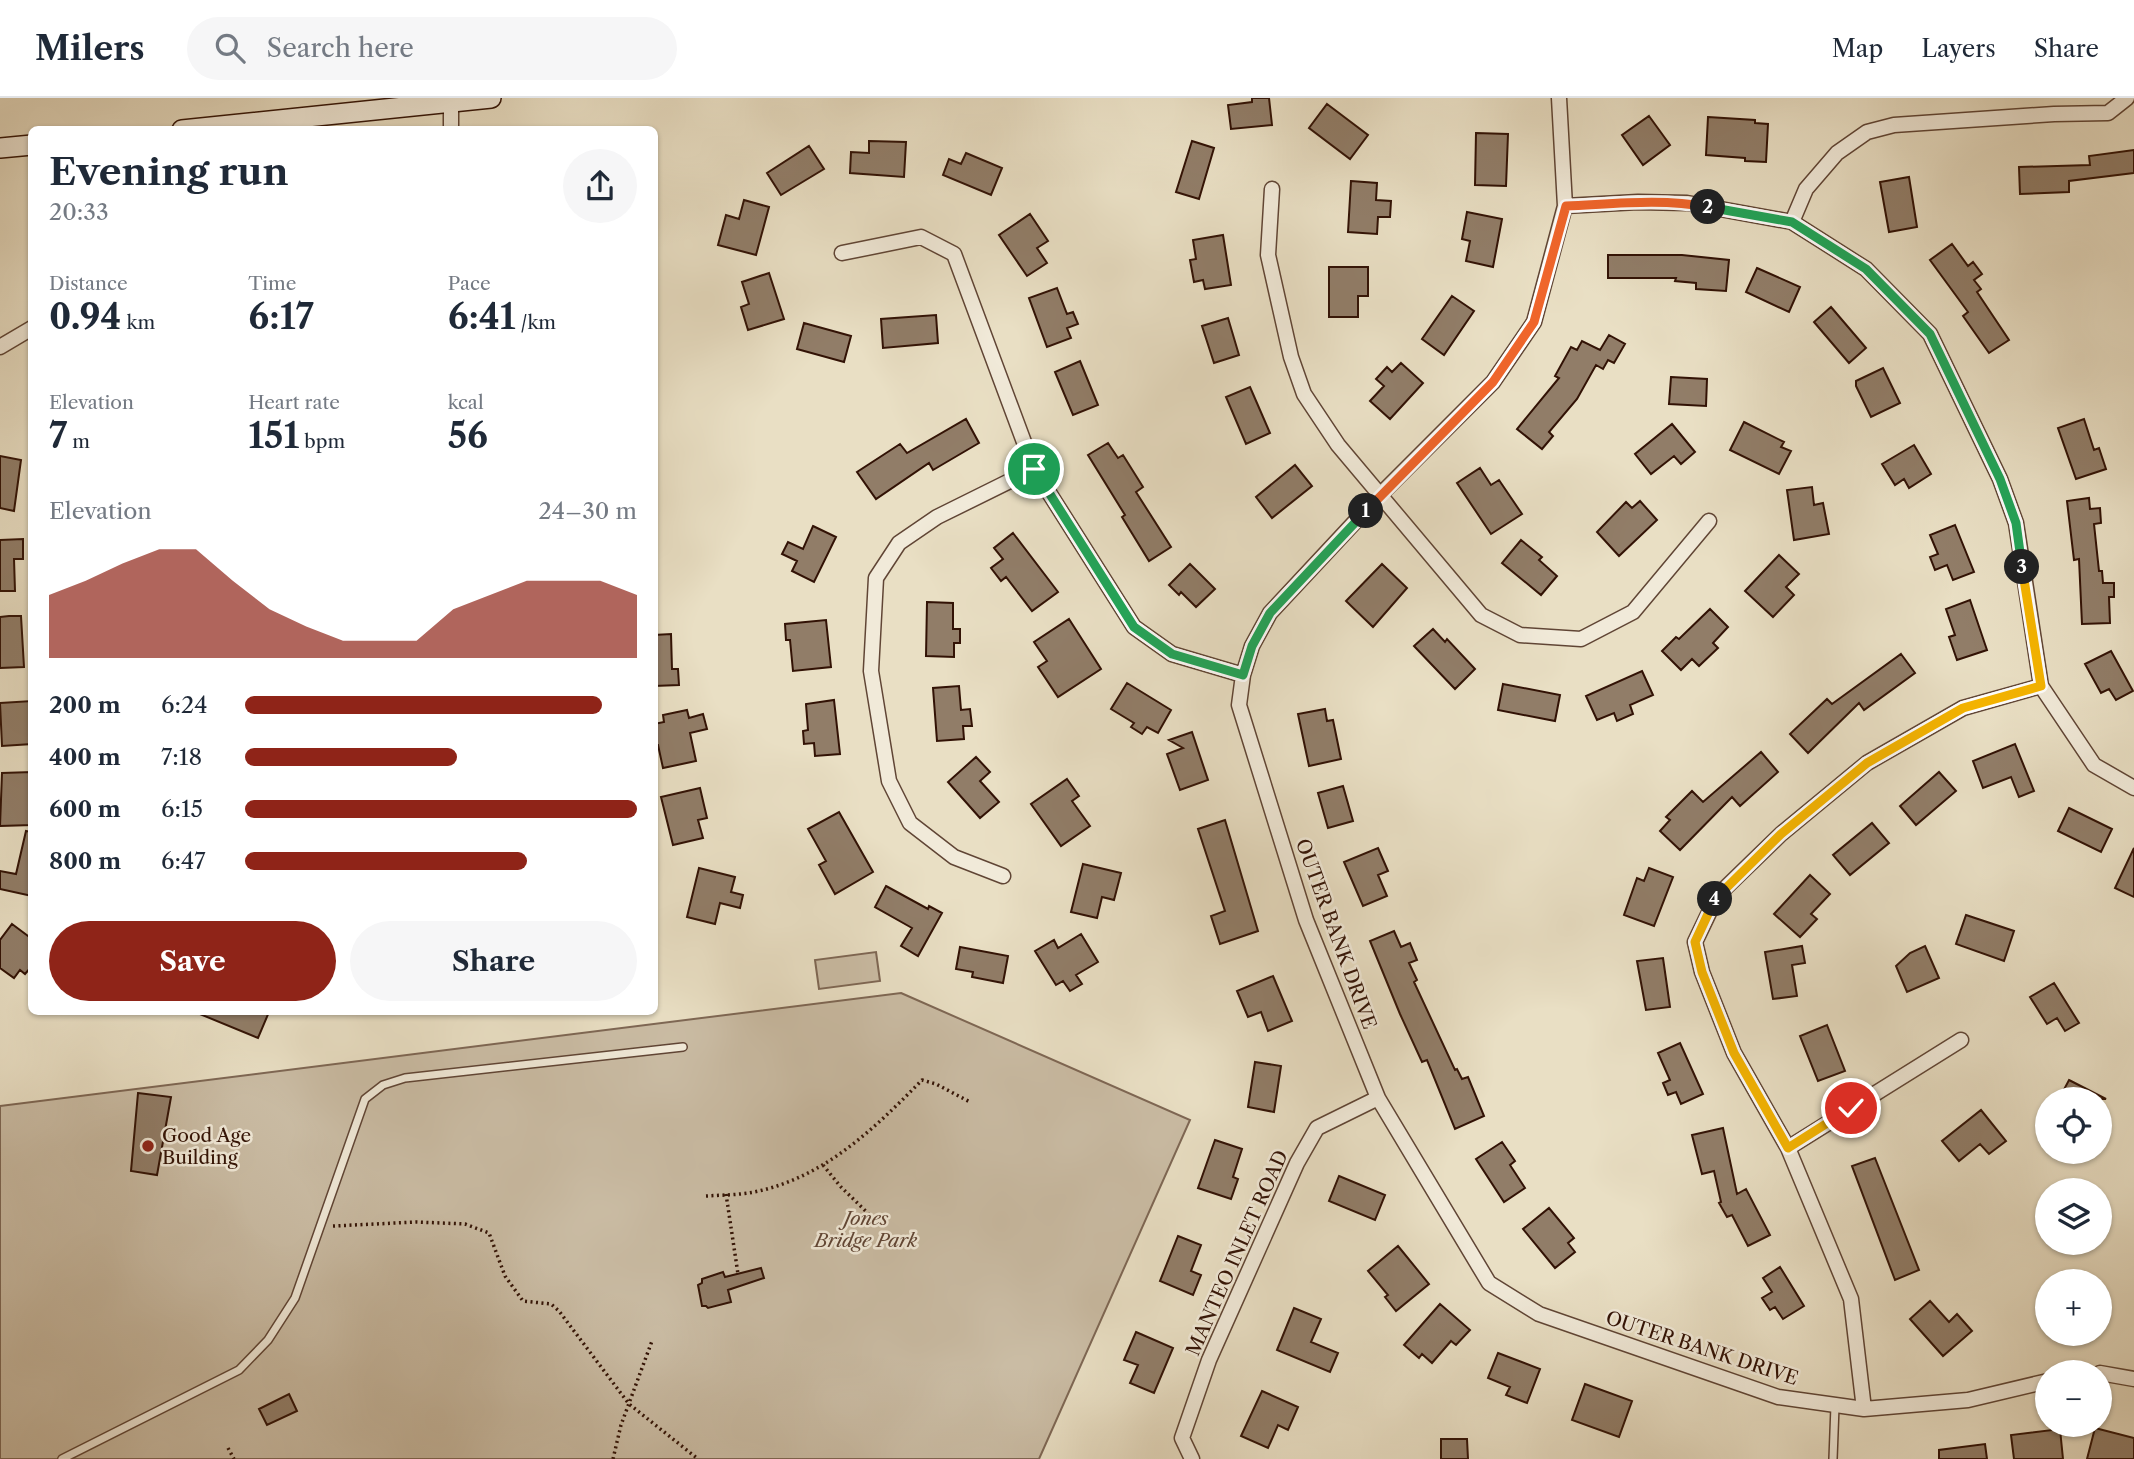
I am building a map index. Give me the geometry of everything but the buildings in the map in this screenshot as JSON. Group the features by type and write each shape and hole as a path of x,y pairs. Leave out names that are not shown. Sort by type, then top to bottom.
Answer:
{"street":[{"path":"218,126 491,98"},
{"name":"OUTER BANK DRIVE","path":"1559,98 1566,206 1534,322 1493,382 1380,495 1270,613 1252,646 1243,675 1238,705 1306,920 1378,1098 1489,1283 1539,1314 1778,1397 1864,1409 1968,1400 2035,1384"},
{"path":"1792,222 1806,189 1837,153 1867,132 1894,125 2108,113 2127,98"},
{"path":"451,100 451,126"},
{"path":"0,148 28,145"},
{"path":"1272,189 1268,254 1291,357 1304,394 1338,445 1481,615 1527,636 1581,639 1633,612 1709,521"},
{"path":"1566,206 1638,202 1687,203 1792,222 1866,269 1930,334 2000,479 2016,523 2041,686 2094,765 2134,788"},
{"path":"842,253 921,237 954,254 1034,469 1134,627 1172,654 1243,675"},
{"path":"0,347 28,330"},
{"path":"1003,876 954,857 910,822 889,781 871,671 876,578 899,544 937,517 1034,469"},
{"path":"1864,1409 1851,1299 1788,1148 1734,1053 1702,972 1695,942 1717,895 1781,834 1867,763 1963,708 2041,686"},
{"path":"1788,1148 1961,1040"},
{"name":"MANTEO INLET ROAD","path":"1192,1459 1181,1438 1209,1360 1297,1163 1317,1128 1378,1098"},
{"path":"2112,1375 2134,1379"}],"lane":[{"path":"62,1459 239,1370 268,1340 295,1298 365,1099 383,1084 405,1078 683,1047"},
{"path":"1833,1459 1835,1405"}],"path":[{"path":"706,1196 754,1192 795,1180 823,1165 864,1137 922,1080 936,1084 970,1102"},
{"path":"823,1165 880,1225"},
{"path":"726,1195 738,1274"},
{"path":"320,1227 441,1223 466,1224 489,1233 505,1276 523,1301 551,1304 559,1311 629,1404 698,1459"},
{"path":"613,1459 621,1425 652,1341"},
{"path":"228,1448 234,1459"}],"green space":[{"path":"876,952 880,981 819,989 815,960"},
{"name":"Jones Bridge Park","path":"901,993 1190,1120 1039,1459 0,1459 0,1106"}],"place":[{"name":"Good Age Building","path":"148,1146"}],"route":[{"path":"1034,469 1134,627 1172,654 1243,675 1252,646 1270,613 1380,495 1493,382 1534,322 1566,206 1638,202 1687,203 1792,222 1866,269 1930,334 2000,479 2016,523 2041,686 1963,708 1867,763 1781,834 1717,895 1695,942 1702,972 1734,1053 1788,1148 1851,1108"}]}
